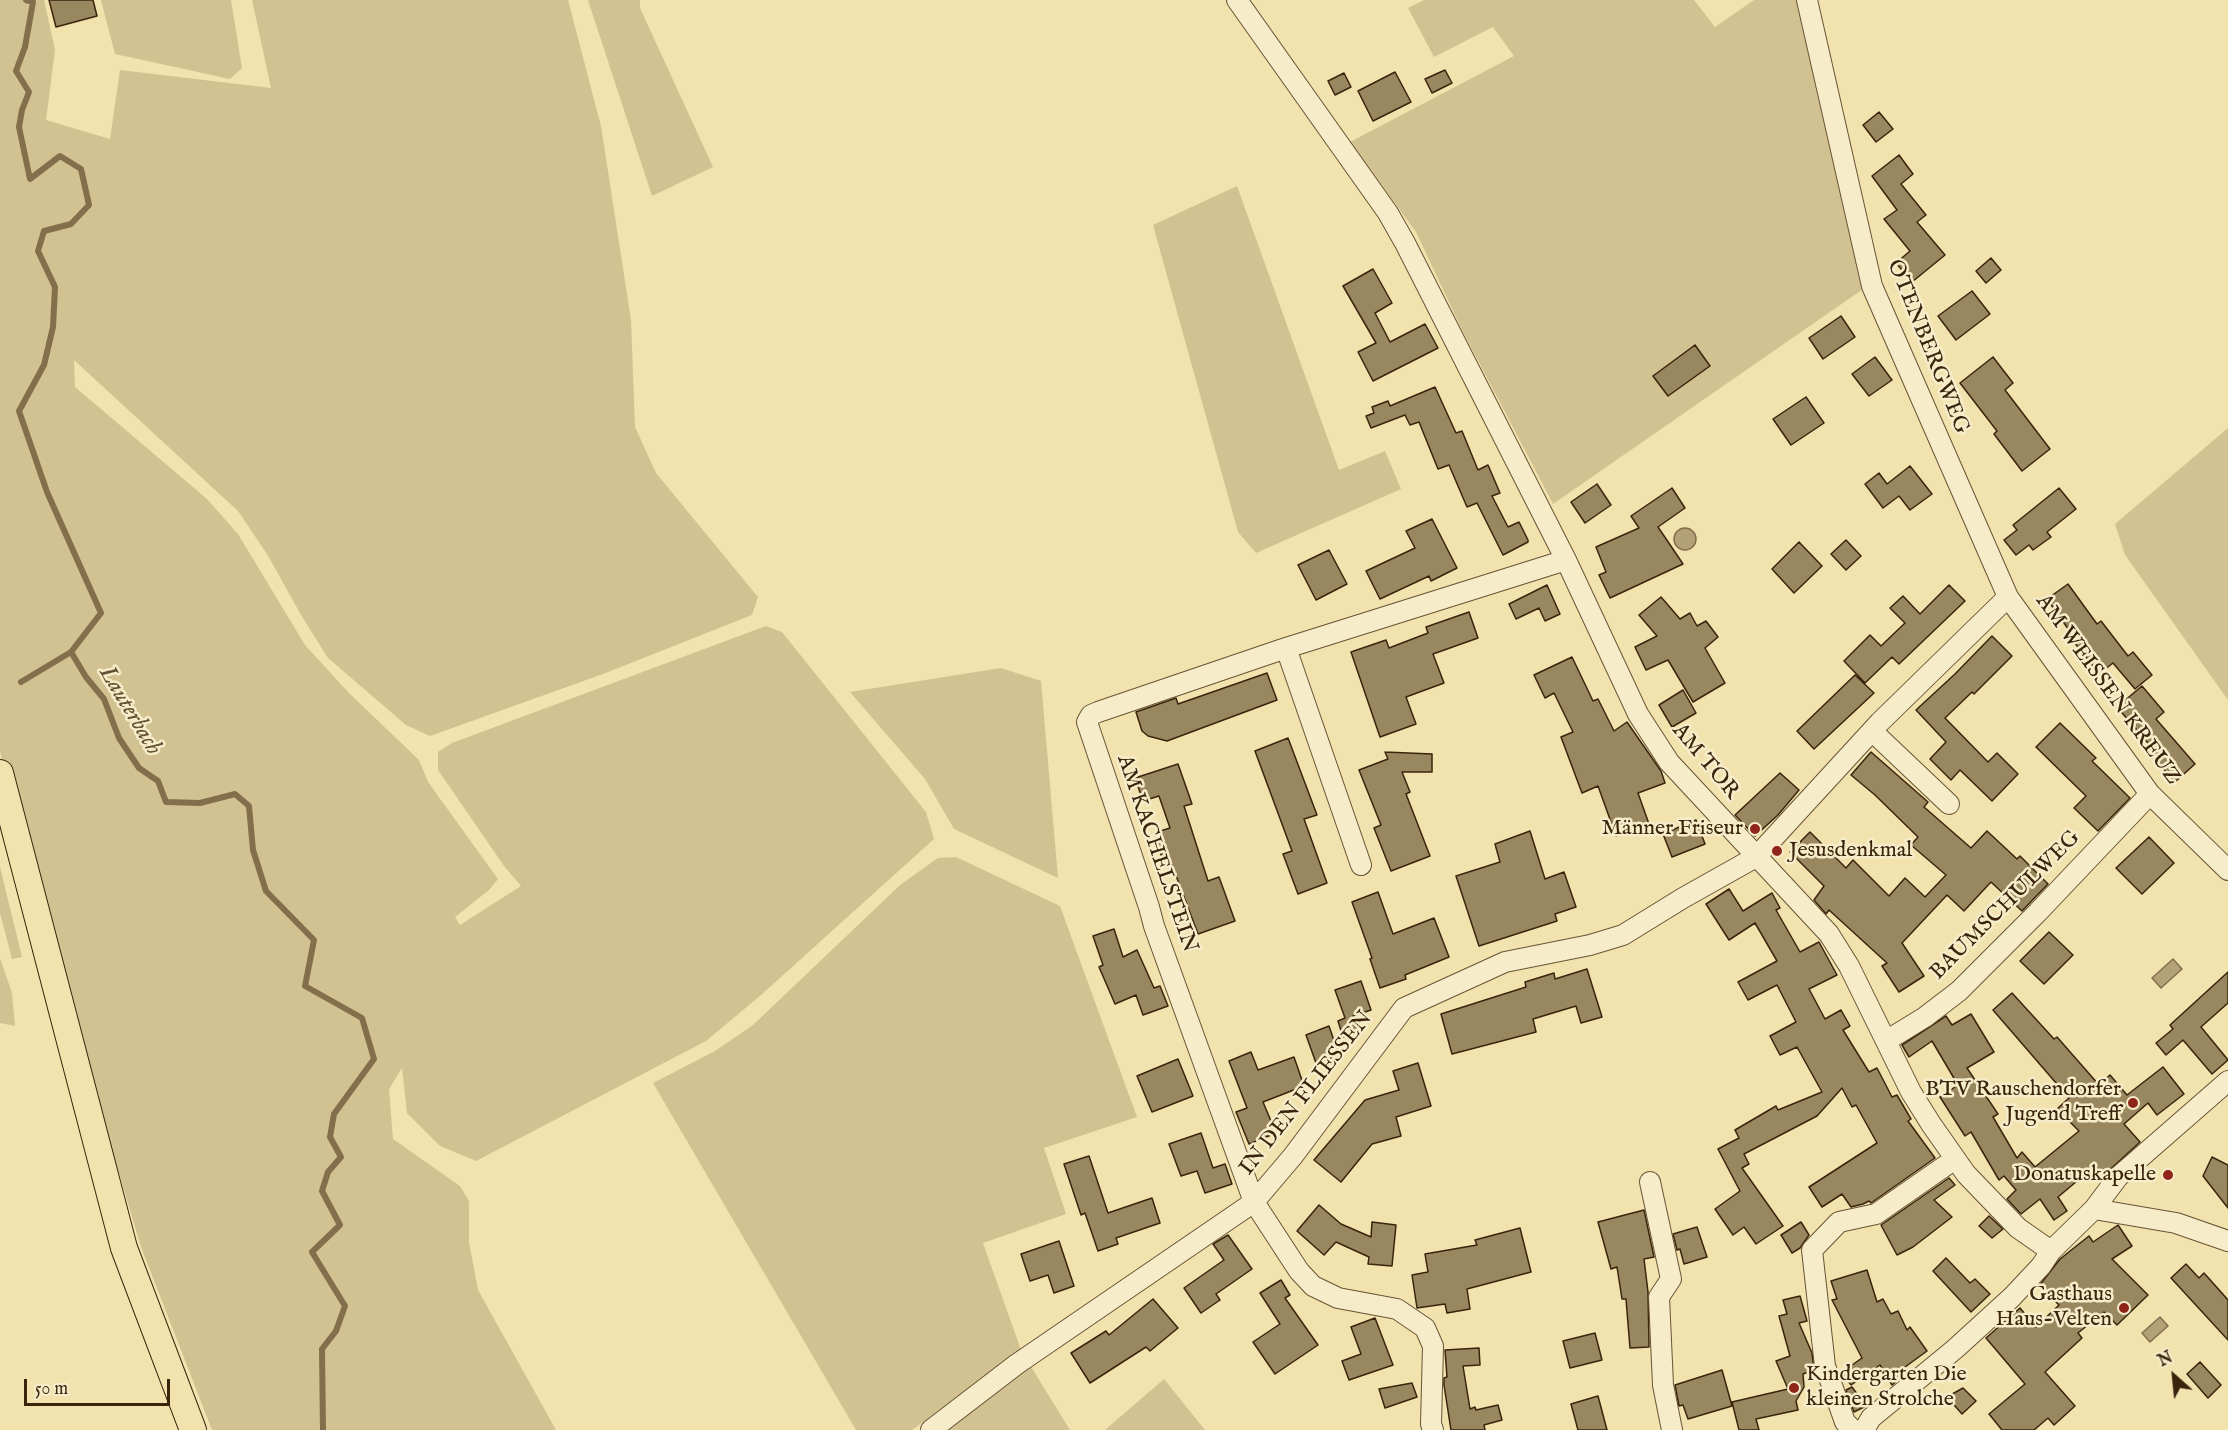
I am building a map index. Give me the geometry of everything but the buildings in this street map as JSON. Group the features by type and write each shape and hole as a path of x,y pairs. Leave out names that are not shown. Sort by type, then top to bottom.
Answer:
{"main road":[{"path":"0,773 124,1248 193,1430"}],"street":[{"name":"AM TOR","path":"1237,0 1388,213 1455,339 1566,560 1638,714 1669,762 1829,934 1849,966 1911,1092 1954,1159 2018,1228 2051,1251"},
{"name":"OTENBERGWEG","path":"1806,0 1872,286 2008,597"},
{"name":"AM KACHELSTEIN","path":"1254,1202 1154,926 1087,722 1091,715 1098,712 1286,648 1566,560"},
{"name":"AM WEISSEN KREUZ","path":"1756,857 1872,731 2008,597 2150,794 2228,870"},
{"path":"1286,648 1361,865"},
{"path":"1872,731 1949,804"},
{"name":"BAUMSCHULWEG","path":"1886,1041 1925,1017 1959,991 2150,794"},
{"name":"IN DEN FLIESSEN","path":"930,1430 1017,1364 1254,1202 1293,1156 1404,1008 1505,962 1590,945 1623,935 1756,857"},
{"path":"1864,1430 1871,1418 1955,1349 2012,1297 2041,1266 2051,1251 2094,1209 2118,1177 2228,1081"},
{"path":"1853,1430 1845,1422 1825,1366 1812,1251 1839,1222 1876,1214 1954,1159"},
{"path":"1650,1182 1671,1279 1659,1297 1662,1385 1672,1430"},
{"path":"1254,1202 1299,1271 1313,1286 1338,1298 1397,1310 1425,1328 1433,1346 1431,1424 1433,1430"},
{"path":"2094,1209 2176,1223 2228,1241"}],"shaded area":[{"path":"0,0 44,0 55,50 46,120 110,139 120,70 271,88 252,0 568,0 601,126 631,320 635,427 656,473 758,597 752,615 603,674 430,736 406,725 328,658 267,554 238,511 74,360 75,387 207,499 238,534 305,645 349,693 419,760 428,782 498,879 489,890 455,917 460,925 521,886 504,866 438,770 438,752 452,743 766,626 782,632 926,812 934,839 761,995 706,1041 476,1161 440,1146 407,1113 402,1068 389,1089 393,1139 460,1186 469,1201 469,1242 478,1290 556,1430 212,1430 141,1247 11,809 0,750"},
{"path":"101,0 231,0 242,68 230,79 115,54"},
{"path":"588,0 640,0 640,8 713,167 652,196"},
{"path":"1424,0 1694,0 1715,27 1754,0 1798,0 1866,287 1553,504 1462,330 1416,232 1350,142 1514,56 1493,27 1434,57 1408,8"},
{"path":"1237,186 1339,470 1385,451 1401,489 1256,553 1238,532 1153,225"},
{"path":"2228,428 2228,700 2125,555 2115,524"},
{"path":"1685,528 1693,531 1696,539 1693,547 1685,550 1677,547 1674,539 1677,531"},
{"path":"1001,668 1041,681 1058,878 954,829 925,779 850,692"},
{"path":"956,857 1060,906 1137,1117 1044,1148 1066,1214 983,1243 1021,1350 912,1430 856,1430 653,1083 715,1051 753,1025 900,885 938,858"},
{"path":"0,867 22,957 12,959 0,913"},
{"path":"0,958 12,993 15,1026 0,1023"},
{"path":"2173,959 2182,969 2161,988 2152,978"},
{"path":"2160,1317 2168,1326 2150,1342 2142,1333"},
{"path":"1030,1365 1070,1430 943,1430"},
{"path":"1164,1379 1205,1430 1105,1430"}],"waterway":[{"name":"Lauterbach","path":"26,0 33,2 25,47 16,71 29,92 19,127 30,179 60,156 81,169 89,205 71,224 44,231 38,251 55,287 53,327 44,365 19,411 47,492 101,613 71,652 86,677 104,699 119,738 139,768 158,781 166,802 200,803 235,794 249,806 253,850 266,891 314,940 305,986 362,1018 374,1059 334,1114 330,1137 341,1157 328,1172 322,1191 340,1225 312,1252 345,1306 336,1331 322,1349 323,1430"},
{"path":"21,682 71,652"}],"place":[{"name":"Männer Friseur","path":"1755,829"},
{"name":"Jesusdenkmal","path":"1777,851"},
{"name":"BTV Rauschendorfer Jugend Treff","path":"2133,1103"},
{"name":"Donatuskapelle","path":"2168,1175"},
{"name":"Gasthaus Haus-Velten","path":"2124,1308"},
{"name":"Kindergarten Die kleinen Strolche","path":"1794,1388"}]}
